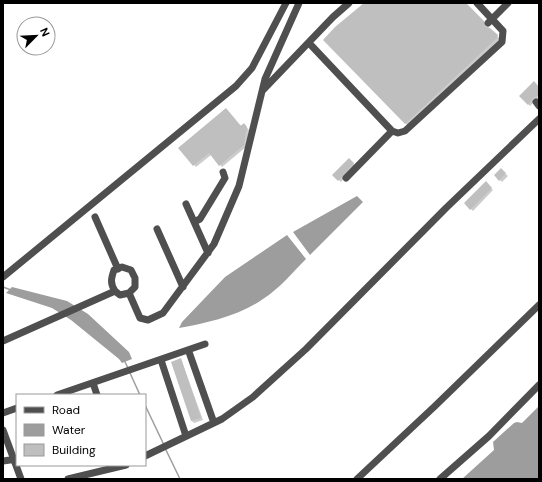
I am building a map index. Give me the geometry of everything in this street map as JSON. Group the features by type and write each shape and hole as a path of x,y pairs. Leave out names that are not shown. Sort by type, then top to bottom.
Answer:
{"street":[{"path":"3,277 236,86 252,68 286,3"},
{"path":"129,293 140,318 148,320 162,313 214,244 239,186 265,79 299,3"},
{"path":"262,91 333,17 349,3"},
{"path":"309,43 392,131 398,133 406,132 502,42 503,31 490,21 476,3"},
{"path":"490,21 508,3"},
{"path":"146,456 214,423 252,397 306,349 446,208 539,119"},
{"path":"346,178 392,131"},
{"path":"194,222 200,219 225,178 223,172"},
{"path":"186,204 208,253"},
{"path":"95,217 118,269"},
{"path":"157,229 183,287"},
{"path":"122,267 131,270 135,278 135,287 129,293 120,295 111,285 111,278 114,270 118,269 122,267"},
{"path":"3,341 115,291"},
{"path":"357,479 539,305"},
{"path":"60,394 205,344"},
{"path":"189,352 214,423"},
{"path":"161,360 186,436"},
{"path":"93,383 97,394"},
{"path":"440,479 489,436 539,386"},
{"path":"3,413 16,408"},
{"path":"3,430 16,460 3,461"},
{"path":"18,466 21,479"},
{"path":"68,479 120,466"}],"water":[{"path":"357,196 363,202 310,255 293,232"},
{"path":"287,235 306,259 275,290 254,305 244,310 212,321 179,328 182,322 225,277"},
{"path":"12,287 67,301 88,314 129,352 132,359 122,363 71,320 52,308 6,293"},
{"path":"539,406 539,479 462,479 494,450 493,442 514,423 522,423"}],"building":[{"path":"364,3 466,3 484,21 484,26 490,28 498,35 497,38 405,124 323,40 335,27"},
{"path":"534,81 539,87 539,95 533,98 528,105 519,96"},
{"path":"226,108 241,126 244,123 247,127 244,145 219,166 209,153 193,166 178,148"},
{"path":"349,158 354,163 338,181 332,175"},
{"path":"501,168 506,173 499,181 494,175"},
{"path":"486,181 492,188 470,210 464,203"},
{"path":"181,358 201,418 191,421 171,362"}],"waterway":[{"path":"3,287 11,290"},
{"path":"124,360 128,368"},
{"path":"130,373 140,394"},
{"path":"146,407 164,445"},
{"path":"165,448 180,479"}]}
